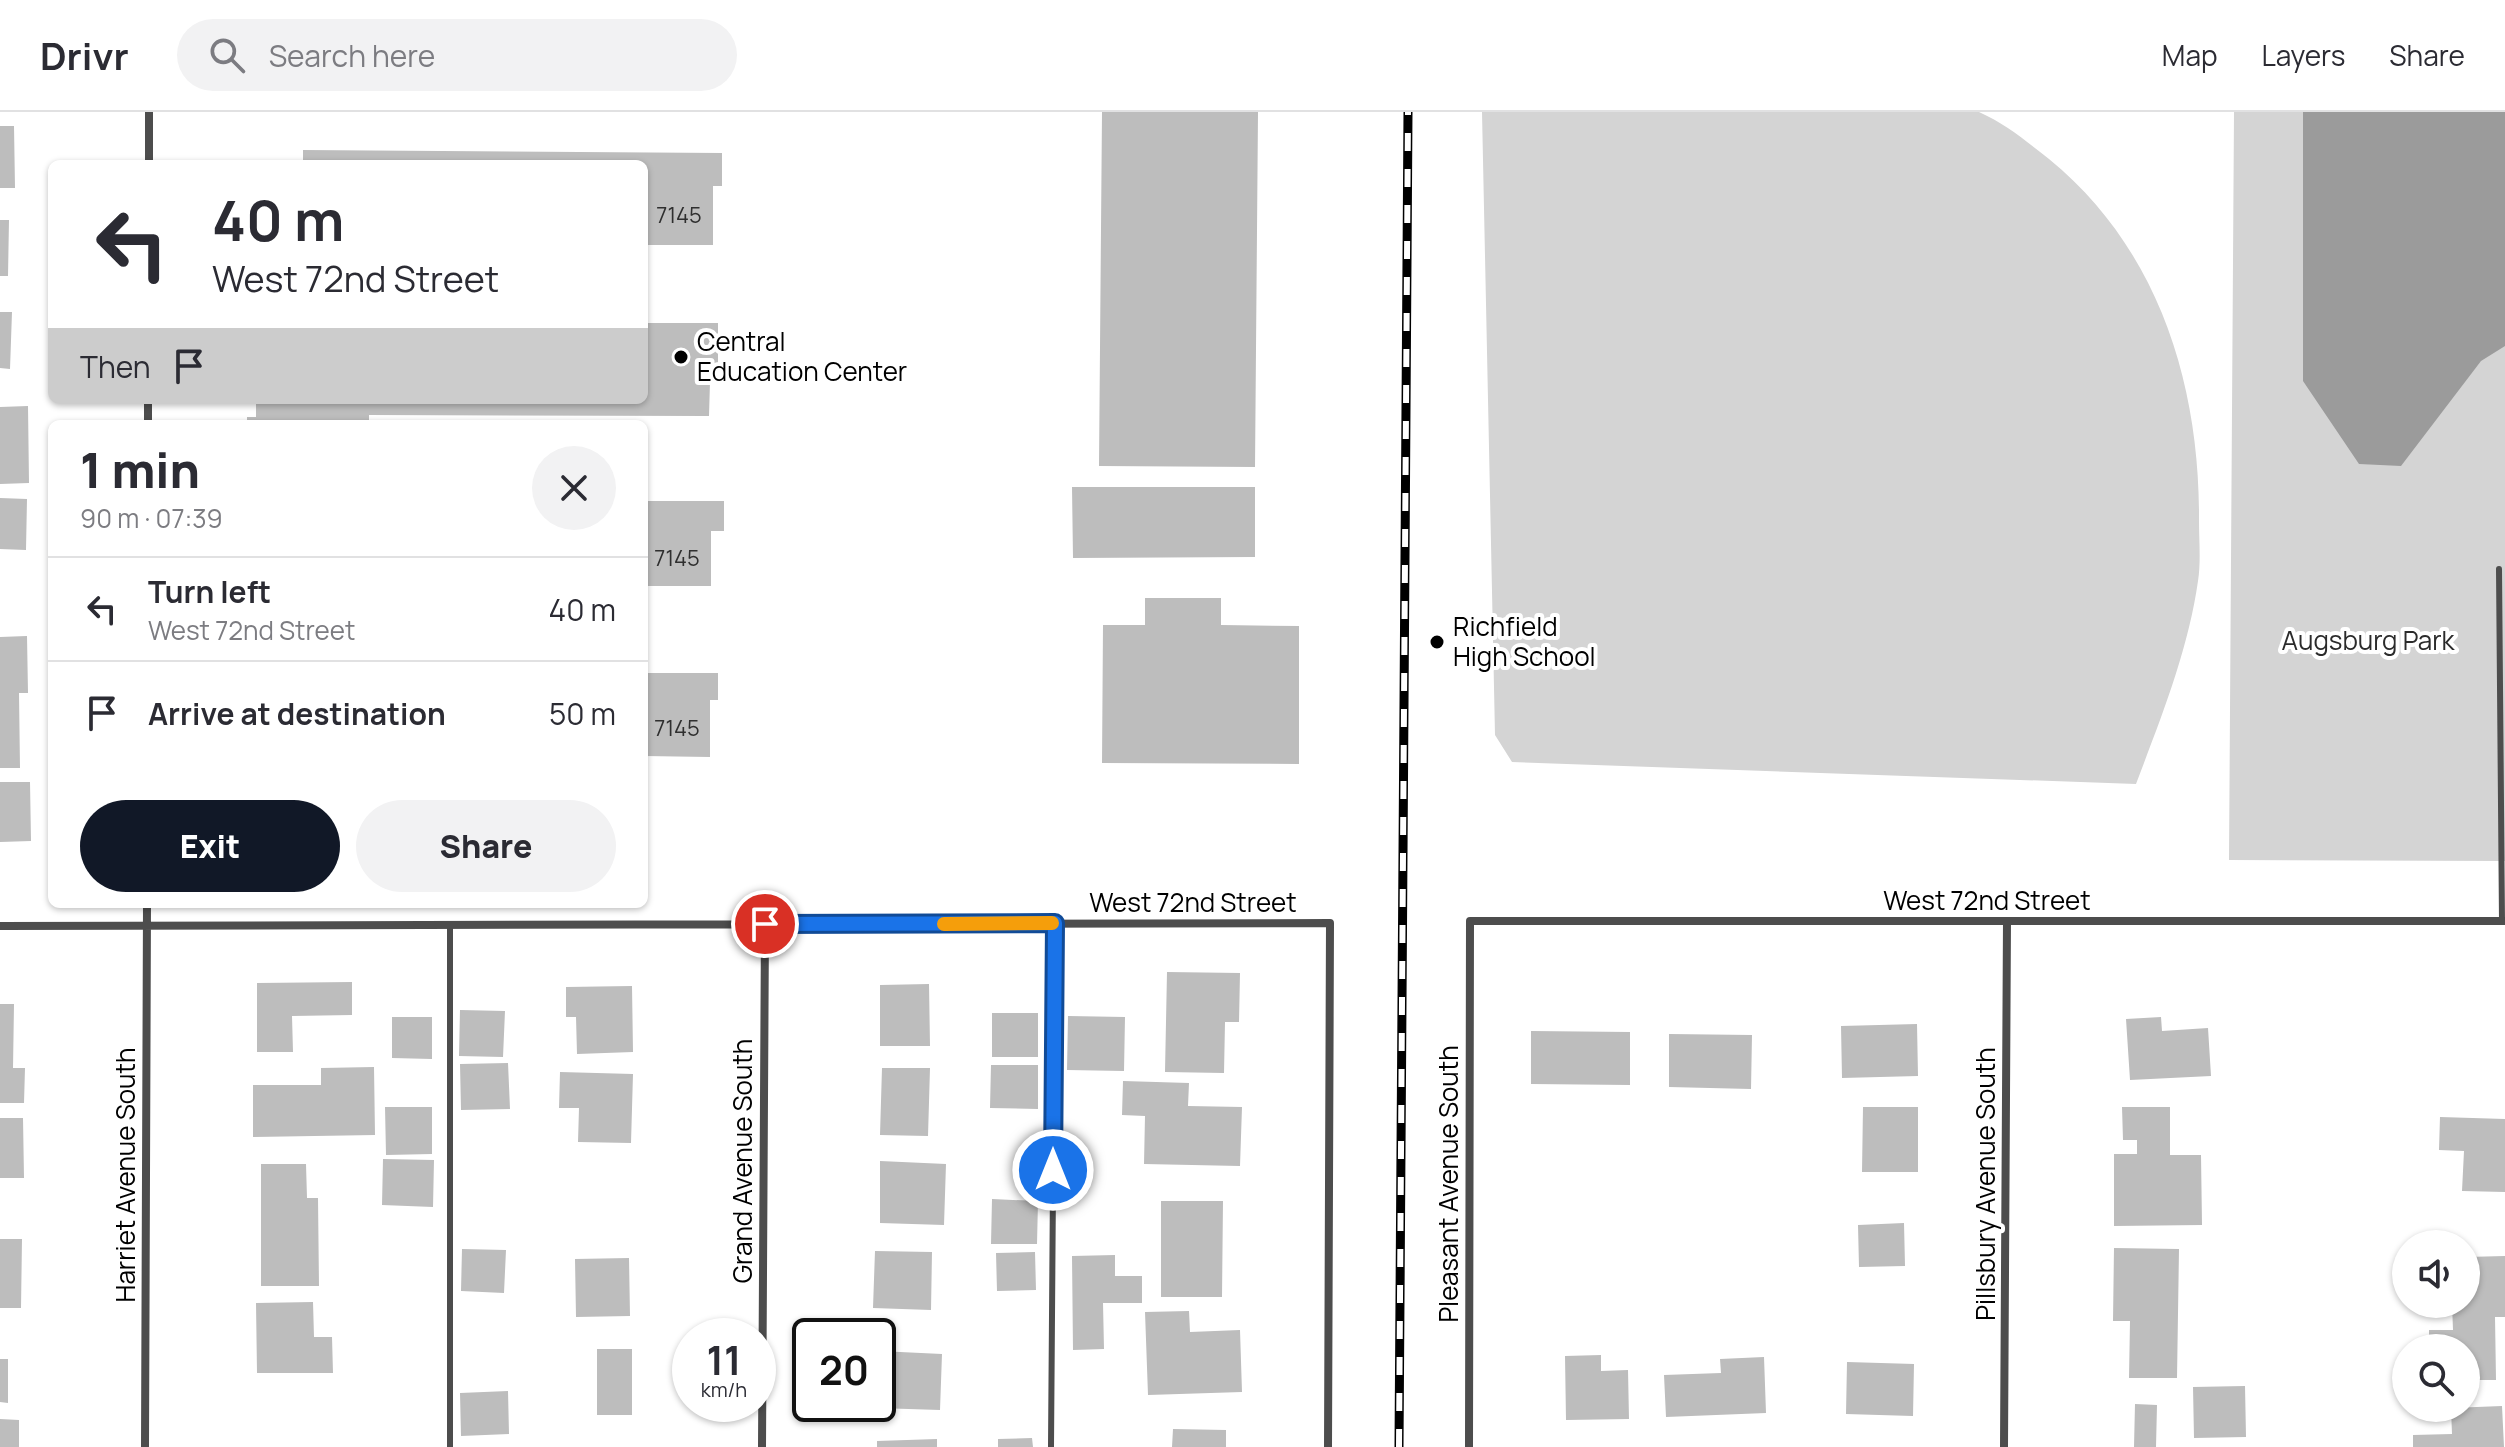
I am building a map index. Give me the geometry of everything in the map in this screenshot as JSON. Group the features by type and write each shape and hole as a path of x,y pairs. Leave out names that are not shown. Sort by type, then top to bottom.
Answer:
{"street":[{"path":"149,112 149,160"},
{"name":"Harriet Avenue South","path":"145,1447 147,908"},
{"name":"West 72nd Street","path":"1470,921 2503,921"},
{"name":"Pleasant Avenue South","path":"1469,1447 1470,921"},
{"name":"Pillsbury Avenue South","path":"2004,1447 2007,921"},
{"name":"West 72nd Street","path":"0,926 1330,923 1328,1447"},
{"name":"Grand Avenue South","path":"762,1447 765,924"}],"lane":[{"path":"2499,569 2503,921"},
{"path":"1051,1447 1055,923"},
{"path":"450,925 450,1447"}],"green space":[{"path":"1482,112 1979,112 2024,139 2087,194 2119,234 2145,276 2165,322 2181,369 2197,469 2200,559 2188,633 2173,684 2136,784 1512,762 1495,735"},
{"name":"Augsburg Park","path":"2234,112 2505,112 2505,861 2229,860"}],"shaded area":[{"path":"2303,112 2505,112 2505,346 2481,361 2401,466 2359,464 2303,381"}],"building":[{"path":"1102,112 1258,112 1255,467 1099,466"},
{"path":"0,126 14,126 15,188 0,188"},
{"path":"303,150 722,153 722,186 713,186 713,245 648,245 648,160 303,160"},
{"path":"0,220 9,220 8,276 0,276"},
{"path":"0,312 12,312 10,369 0,368"},
{"name":"Central Education Center","path":"648,323 718,323 718,382 710,382 709,416 369,415 369,420 247,420 247,417 256,417 256,404 648,404"},
{"path":"28,406 29,483 0,484 0,407"},
{"path":"1072,487 1255,487 1255,557 1073,558"},
{"path":"0,498 27,499 26,550 0,549"},
{"path":"648,501 724,501 724,531 711,531 711,586 648,586"},
{"path":"1145,598 1221,598 1221,625 1299,626 1299,764 1102,763 1103,625 1145,625"},
{"path":"27,636 28,693 19,693 20,768 0,768 0,637"},
{"path":"648,673 718,673 718,700 710,700 710,757 648,756"},
{"path":"0,782 30,782 31,841 0,842"},
{"path":"1167,972 1240,973 1239,1022 1225,1022 1224,1073 1165,1072"},
{"path":"352,982 352,1015 292,1016 293,1052 257,1052 257,983"},
{"path":"929,984 930,1046 880,1046 880,985"},
{"path":"632,986 633,1052 577,1054 576,1017 566,1017 566,987"},
{"path":"0,1004 14,1004 13,1068 25,1068 24,1103 0,1103"},
{"path":"460,1010 505,1011 503,1057 459,1056"},
{"path":"992,1013 1038,1013 1038,1057 992,1057"},
{"path":"1068,1016 1125,1017 1124,1071 1067,1070"},
{"path":"392,1017 432,1017 432,1059 392,1058"},
{"path":"2161,1017 2162,1031 2208,1028 2211,1076 2130,1080 2126,1019"},
{"path":"1917,1024 1918,1076 1842,1078 1841,1026"},
{"path":"1531,1031 1630,1032 1630,1085 1531,1084"},
{"path":"1669,1034 1752,1035 1751,1089 1669,1087"},
{"path":"508,1063 510,1109 461,1110 460,1064"},
{"path":"991,1065 1038,1065 1038,1109 990,1108"},
{"path":"374,1067 375,1135 253,1137 253,1085 321,1085 321,1068"},
{"path":"882,1068 930,1068 928,1136 880,1135"},
{"path":"560,1072 633,1074 631,1143 578,1142 579,1108 559,1108"},
{"path":"1123,1081 1189,1083 1188,1106 1242,1107 1240,1166 1144,1164 1145,1116 1122,1115"},
{"path":"385,1107 432,1107 432,1154 386,1155"},
{"path":"1863,1107 1918,1107 1918,1172 1862,1172"},
{"path":"2122,1107 2170,1107 2170,1155 2201,1155 2202,1225 2114,1226 2114,1154 2137,1154 2137,1140 2123,1140"},
{"path":"2440,1117 2505,1119 2505,1192 2462,1191 2464,1151 2439,1150"},
{"path":"0,1118 23,1118 24,1178 0,1178"},
{"path":"383,1159 434,1160 433,1207 382,1205"},
{"path":"880,1161 946,1164 944,1225 880,1223"},
{"path":"261,1164 306,1164 307,1198 318,1198 319,1286 261,1286"},
{"path":"992,1199 1038,1201 1037,1244 991,1244"},
{"path":"1161,1201 1223,1201 1222,1297 1161,1297"},
{"path":"1904,1223 1905,1266 1859,1267 1858,1225"},
{"path":"0,1239 22,1239 21,1308 0,1308"},
{"path":"2114,1248 2179,1249 2177,1378 2129,1378 2130,1321 2113,1321"},
{"path":"462,1249 506,1250 504,1293 461,1291"},
{"path":"875,1251 932,1252 931,1310 873,1308"},
{"path":"1035,1252 1036,1290 997,1291 996,1253"},
{"path":"1115,1255 1115,1276 1142,1276 1142,1303 1103,1303 1104,1349 1073,1350 1072,1256"},
{"path":"2505,1256 2505,1317 2495,1317 2496,1380 2480,1380 2480,1334 2429,1334 2429,1330 2453,1330 2453,1318 2480,1318 2480,1257"},
{"path":"629,1258 630,1316 576,1317 575,1259"},
{"path":"313,1302 314,1337 332,1337 333,1373 257,1373 256,1303"},
{"path":"1189,1311 1190,1332 1240,1330 1242,1392 1148,1395 1145,1312"},
{"path":"597,1349 632,1349 632,1415 597,1415"},
{"path":"896,1352 942,1354 940,1410 896,1409"},
{"path":"1601,1355 1601,1371 1628,1370 1629,1419 1566,1420 1565,1356"},
{"path":"1764,1357 1766,1413 1666,1417 1664,1375 1721,1373 1720,1359"},
{"path":"0,1359 8,1359 8,1403 0,1402"},
{"path":"1847,1362 1914,1364 1913,1416 1846,1414"},
{"path":"2245,1386 2246,1437 2194,1438 2193,1387"},
{"path":"508,1391 509,1434 461,1436 460,1393"},
{"path":"2135,1404 2157,1405 2156,1447 2134,1447"},
{"path":"2502,1406 2504,1447 2413,1447 2413,1435 2452,1434 2452,1422 2480,1422 2480,1407"},
{"path":"0,1419 19,1420 19,1447 0,1447"},
{"path":"1173,1429 1226,1430 1226,1447 1172,1447"},
{"path":"1032,1438 1033,1447 998,1447 998,1439"},
{"path":"937,1439 937,1447 877,1447 877,1441"}],"railway":[{"path":"1399,1447 1408,112"}],"slow traffic":[{"path":"944,924 1052,923"}],"place":[{"name":"Central Education Center","path":"681,357"},
{"name":"Richfield High School","path":"1437,642"}],"route":[{"path":"765,924 1055,923 1053,1170"}]}
